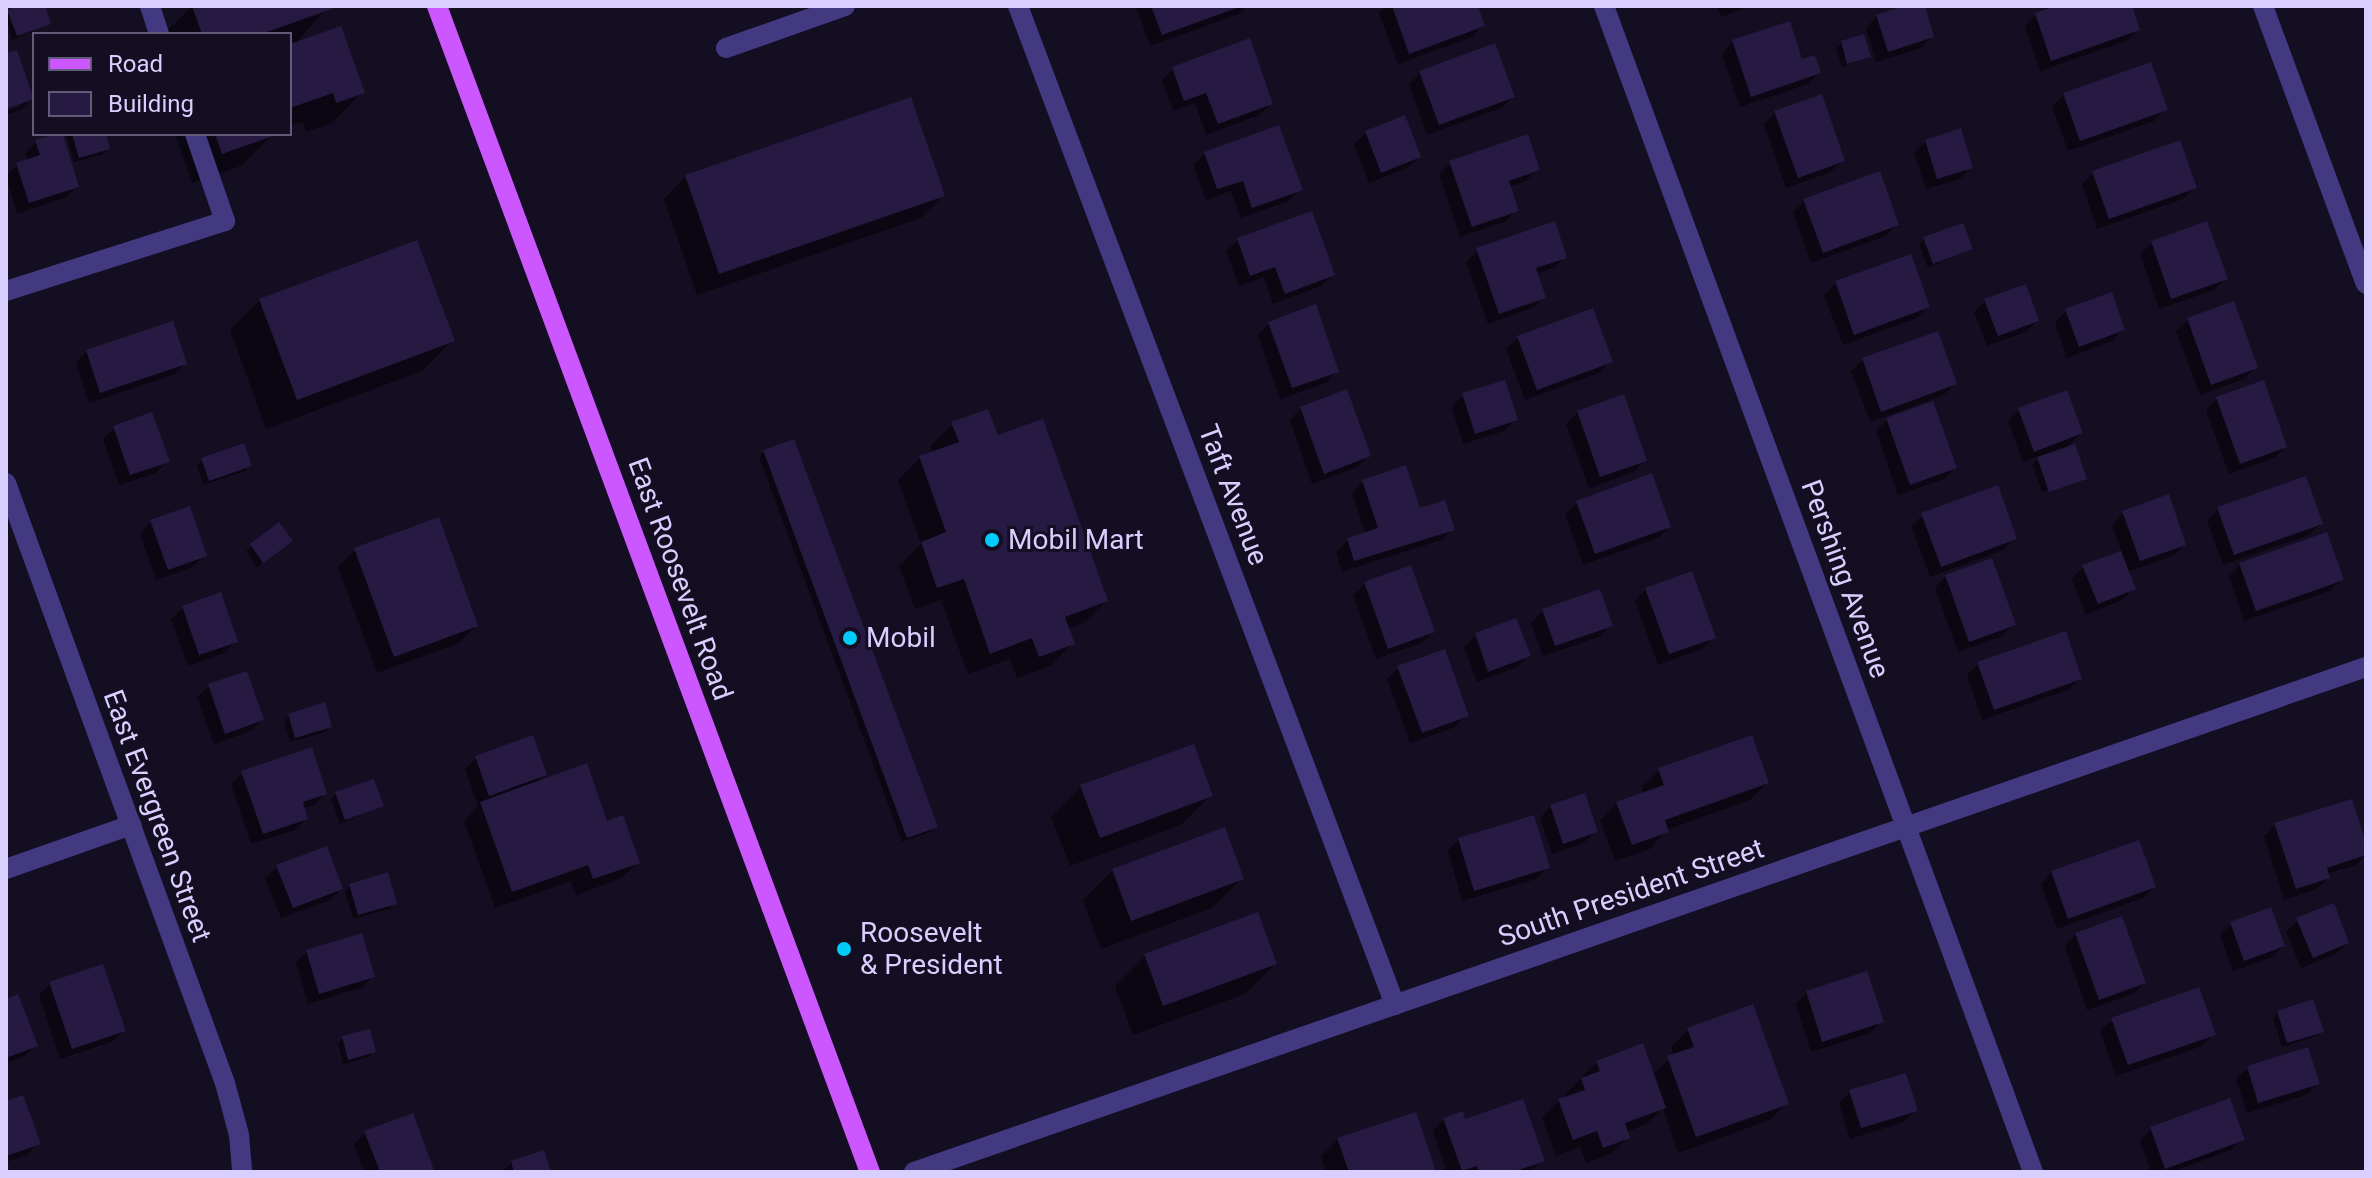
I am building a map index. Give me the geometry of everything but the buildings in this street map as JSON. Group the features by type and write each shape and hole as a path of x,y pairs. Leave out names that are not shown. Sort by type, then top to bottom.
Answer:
{"main road":[{"name":"East Roosevelt Road","path":"437,6 870,1172"}],"street":[{"path":"150,6 158,32"},
{"path":"726,48 845,6"},
{"name":"Taft Avenue","path":"1018,6 1395,1005"},
{"name":"Pershing Avenue","path":"1604,6 2033,1172"},
{"path":"2263,6 2366,284"},
{"path":"6,291 225,221 196,136"},
{"name":"East Evergreen Street","path":"6,483 225,1083 239,1135 242,1172"},
{"name":"South President Street","path":"914,1172 2366,667"},
{"path":"6,869 131,825"}],"place":[{"name":"Mobil Mart","path":"992,540"},
{"name":"Mobil","path":"850,638"},
{"name":"Roosevelt & President","path":"844,949"}]}
